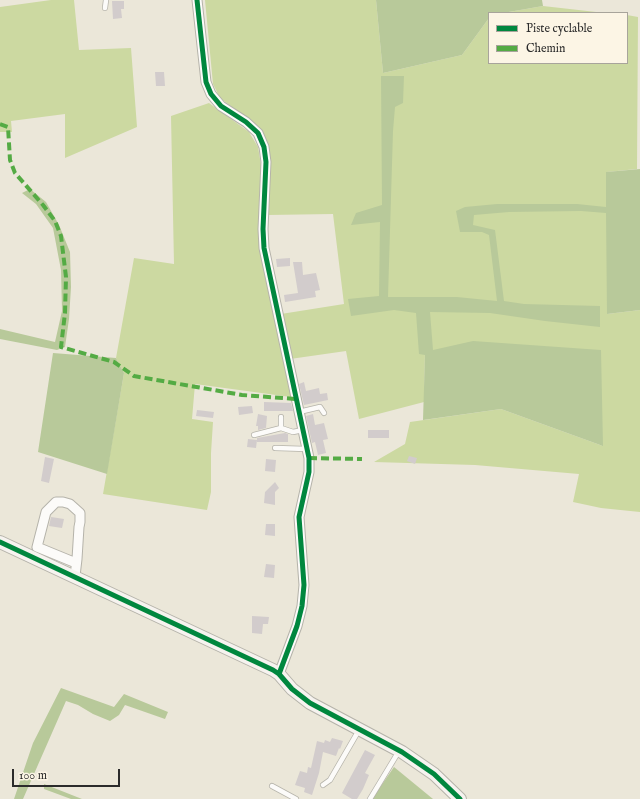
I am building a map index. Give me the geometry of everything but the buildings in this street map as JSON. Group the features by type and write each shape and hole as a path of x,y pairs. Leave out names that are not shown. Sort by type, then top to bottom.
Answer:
{"street":[{"path":"197,0 206,76 211,94 221,106 246,122 258,133 264,147 266,162 263,229 264,248 307,449 309,472 299,517 303,592 297,626 279,674"},
{"path":"76,570 80,514 70,504 56,502 46,512 37,547 76,570 279,674 292,689 310,703 360,728 400,751 434,774 460,799"},
{"path":"0,542 76,570"}],"lane":[{"path":"105,8 106,0"},
{"path":"299,412 320,407 324,413"},
{"path":"281,417 281,428"},
{"path":"254,435 281,428 293,432 303,430"},
{"path":"275,448 307,449"},
{"path":"323,785 330,780 360,728"},
{"path":"370,799 400,751"},
{"path":"272,786 296,799"}],"green space":[{"path":"51,0 74,0 79,50 131,48 137,127 65,158 65,114 11,121 12,132 0,132 0,7"},
{"path":"205,0 376,0 383,73 462,55 488,19 488,64 628,64 628,15 638,17 637,169 607,172 607,314 640,310 640,512 601,508 573,502 579,474 475,465 374,462 405,444 410,422 501,409 603,446 425,352 424,402 359,419 346,351 290,359 281,314 344,304 333,214 267,215 270,155 268,145 258,126 220,98 213,84"},
{"path":"376,0 542,0 543,6 509,12 488,12 488,19 462,55 383,73"},
{"path":"543,6 596,12 509,12"},
{"path":"381,76 404,76 403,103 395,107 393,131 388,297 457,297 497,301 489,235 482,232 460,232 456,211 465,207 497,204 577,204 606,207 606,172 640,169 640,310 607,314 606,213 581,211 509,212 474,215 473,225 495,230 504,301 524,304 600,306 600,327 490,313 430,312 433,350 473,341 601,350 603,446 501,409 423,420 425,355 419,354 416,313 394,310 351,316 348,299 379,296 380,222 351,225 356,213 382,205"},
{"path":"209,103 249,132 258,147 261,165 261,258 291,397 195,384 192,419 213,422 211,492 207,510 103,494 124,373 116,358 134,258 174,264 171,116"},
{"path":"30,189 46,202 59,225 70,252 71,287 69,319 65,347 57,350 0,339 0,329 55,342 62,311 61,270 53,228 36,204 22,193"},
{"path":"53,353 116,358 124,373 107,474 38,452"},
{"path":"61,688 114,707 124,694 168,712 165,719 125,705 119,715 110,721 93,714 78,705 66,701 23,799 14,799 33,743"},
{"path":"394,767 433,799 372,799"},
{"path":"44,784 82,799 71,799 44,789"}],"marked path":[{"path":"0,124 8,127 10,160 15,173 55,221 61,236 66,277 65,313 61,347 114,362 134,376 242,395 296,399"},
{"path":"309,458 362,459"}],"cycle path":[{"path":"197,0 206,82 211,94 221,106 246,122 258,133 264,147 266,162 263,229 264,248 309,458 309,472 299,517 304,585 302,606 297,626 279,674"},
{"path":"0,542 273,670 279,674 292,689 310,703 402,752 434,774 460,799"}]}
